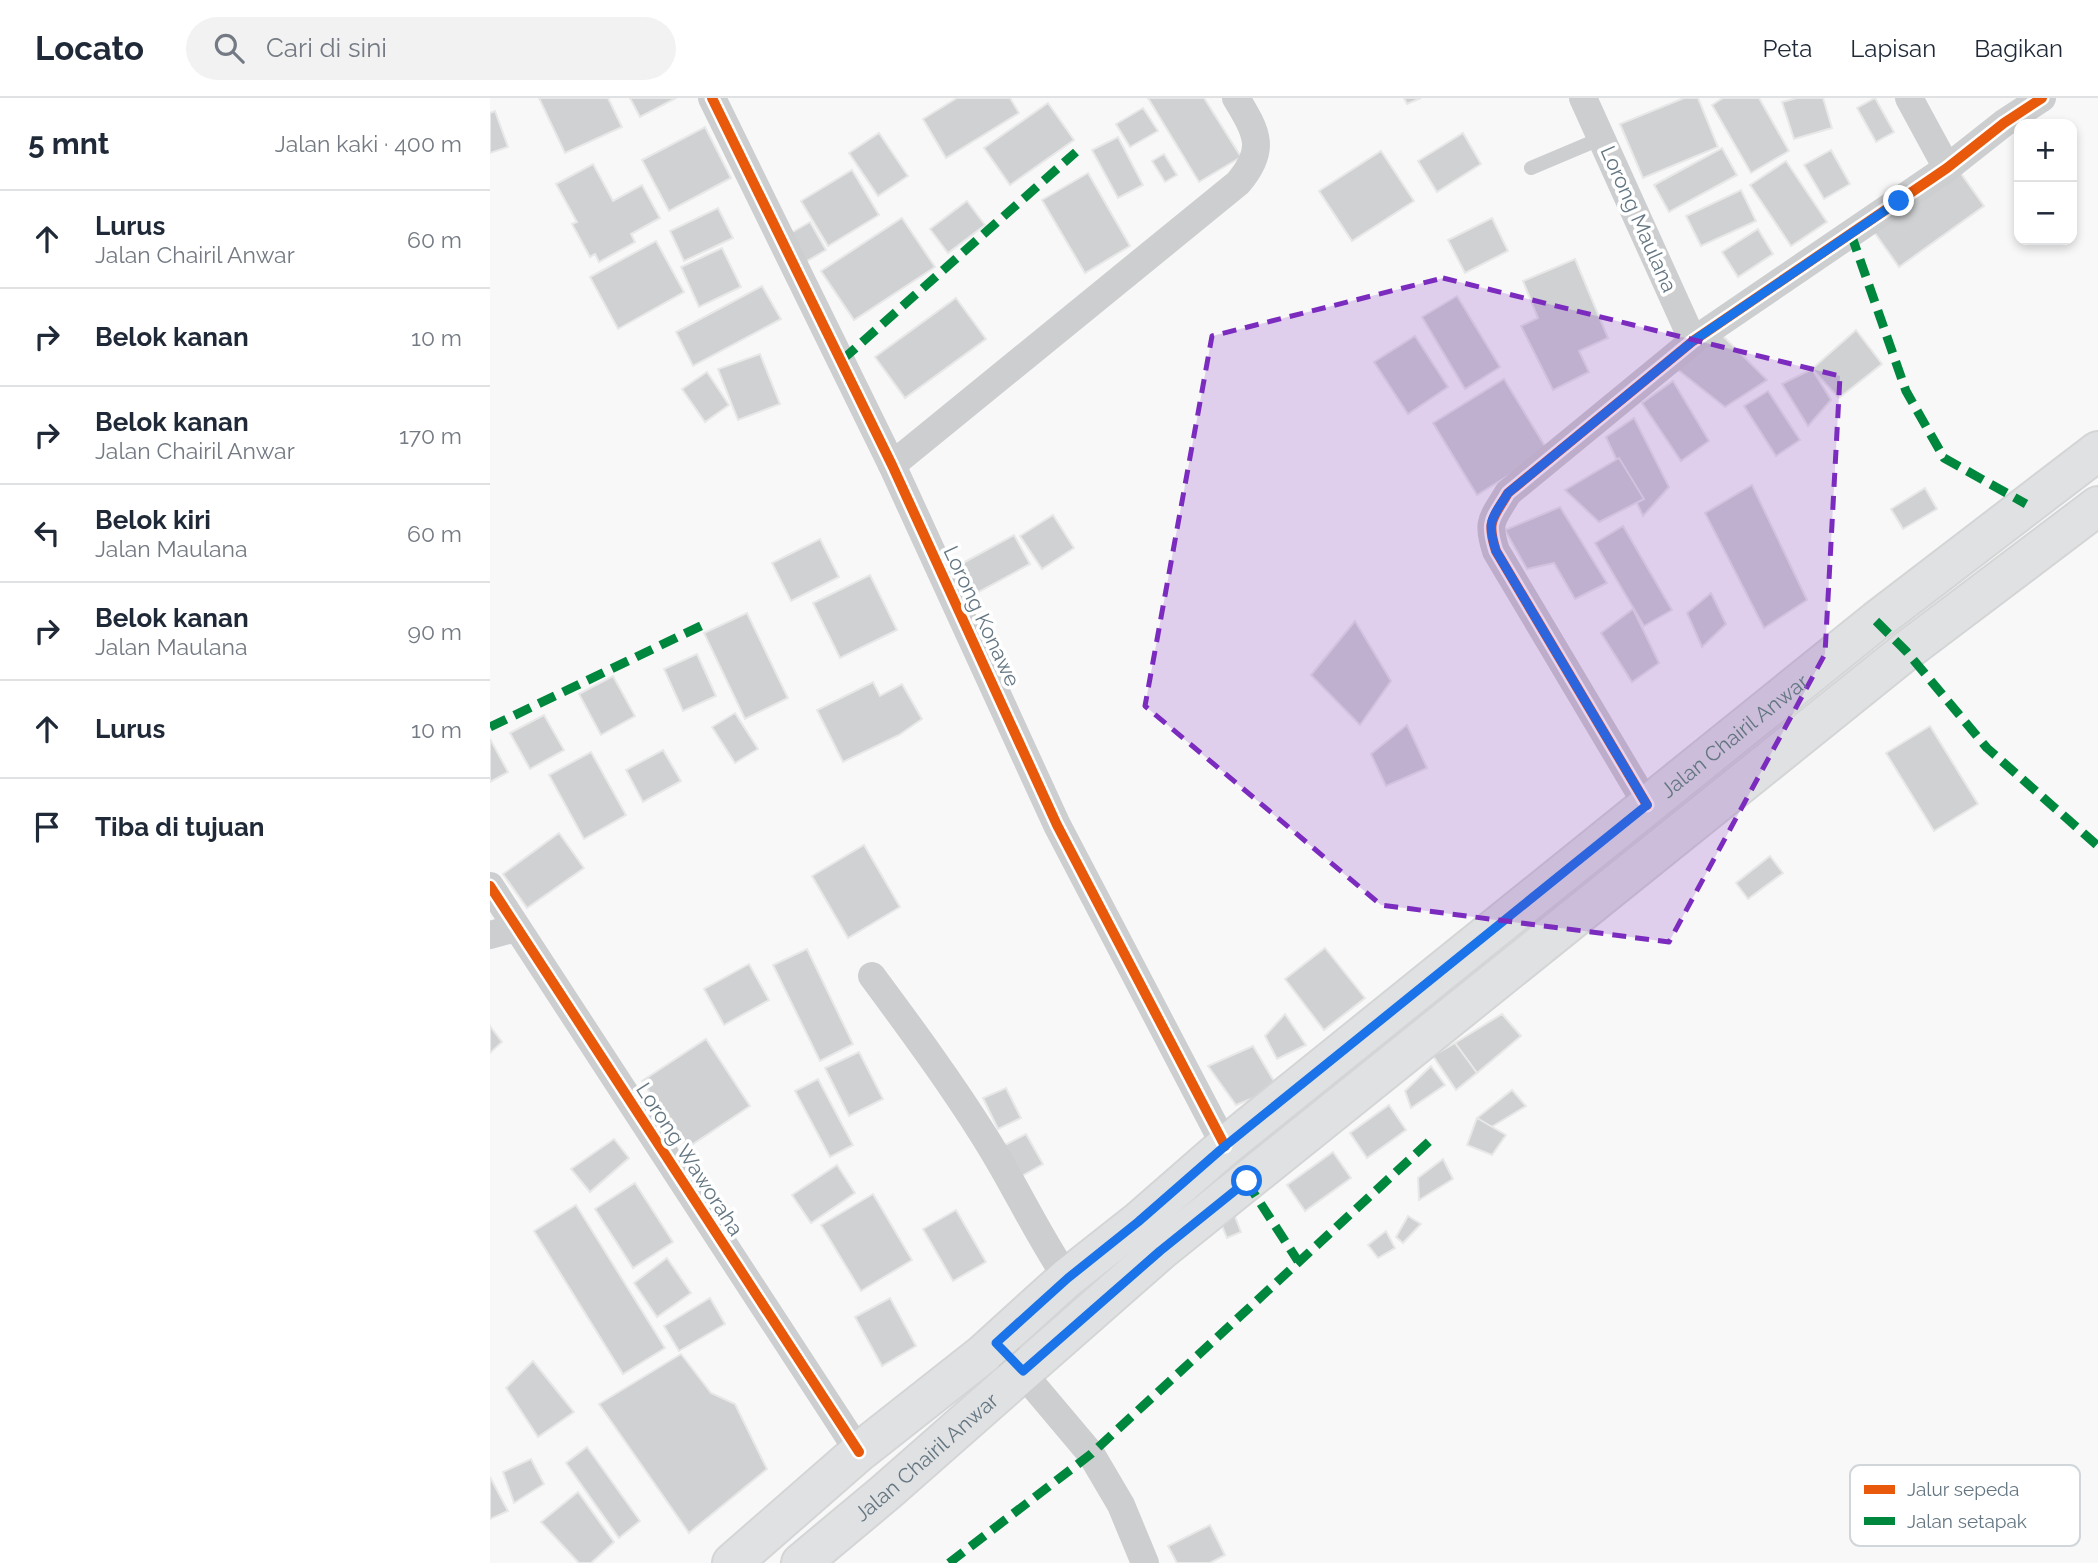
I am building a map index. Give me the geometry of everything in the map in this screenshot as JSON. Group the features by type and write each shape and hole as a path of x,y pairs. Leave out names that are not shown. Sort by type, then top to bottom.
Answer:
{"main road":[{"name":"Jalan Chairil Anwar","path":"732,1563 859,1452 996,1343 1068,1278 1138,1222 1225,1146 1876,621 2098,451"},
{"name":"Jalan Chairil Anwar","path":"801,1563 1101,1301 1236,1189 1906,651 2098,506"}],"street":[{"name":"Lorong Konawe","path":"712,98 892,465 1057,825 1225,1146"},
{"path":"892,465 1238,183 1256,158 1257,144 1248,119 1236,98"},
{"name":"Lorong Maulana","path":"1583,98 1693,341"},
{"path":"1909,98 1947,169"},
{"path":"1647,805 1496,551 1490,523 1508,493 1693,341 1947,169 2004,123 2042,98"},
{"name":"Lorong Waworaha","path":"490,886 503,931 859,1452"},
{"path":"872,976 948,1079 988,1142 1054,1259 1068,1278"},
{"path":"996,1343 1023,1371 1091,1454 1121,1505 1144,1563"}],"lane":[{"path":"1531,168 1602,138"}],"highlighted area":[{"path":"1443,278 1840,376 1825,654 1669,942 1381,905 1145,706 1212,336"}],"building":[{"path":"539,98 608,98 622,127 565,153"},
{"path":"630,98 676,98 640,117"},
{"path":"957,98 1010,98 1019,113 946,158 923,119"},
{"path":"1148,98 1204,98 1241,157 1199,182"},
{"path":"1404,98 1421,98 1407,104"},
{"path":"1684,98 1698,98 1718,147 1643,178 1620,124"},
{"path":"1723,98 1759,98 1789,151 1751,173 1712,105"},
{"path":"1797,98 1823,98 1832,128 1794,139 1782,102"},
{"path":"1875,98 1894,132 1876,142 1857,108"},
{"path":"1048,103 1074,140 1010,185 984,148"},
{"path":"1143,108 1158,131 1130,147 1116,124"},
{"path":"495,111 508,147 490,153 490,113"},
{"path":"705,127 731,178 669,211 642,160"},
{"path":"879,133 908,176 878,196 849,153"},
{"path":"1463,133 1481,164 1437,192 1418,161"},
{"path":"1118,137 1143,185 1118,198 1092,150"},
{"path":"1722,148 1737,175 1669,212 1654,185"},
{"path":"1831,150 1850,184 1824,199 1804,165"},
{"path":"1381,151 1414,201 1352,241 1319,191"},
{"path":"1164,154 1177,175 1165,182 1152,161"},
{"path":"1786,161 1827,222 1791,246 1750,185"},
{"path":"593,164 613,201 642,185 660,218 631,234 635,242 599,262 595,254 590,257 572,224 577,222 556,184"},
{"path":"1957,168 1984,206 1899,267 1872,229"},
{"path":"852,170 879,215 828,246 801,201"},
{"path":"1088,173 1130,246 1085,273 1042,200"},
{"path":"1741,190 1756,221 1701,246 1686,216"},
{"path":"967,201 985,225 948,253 930,229"},
{"path":"718,208 733,238 684,261 670,231"},
{"path":"902,218 935,267 854,320 821,271"},
{"path":"1492,218 1508,251 1465,273 1448,240"},
{"path":"810,222 826,250 800,265 784,237"},
{"path":"1758,229 1773,254 1738,277 1722,252"},
{"path":"656,241 684,292 618,329 590,277"},
{"path":"722,248 741,287 699,307 681,267"},
{"path":"1575,259 1608,338 1579,351 1589,372 1553,390 1521,326 1538,318 1523,281"},
{"path":"762,286 781,319 693,366 676,332"},
{"path":"1457,296 1500,367 1465,389 1422,317"},
{"path":"956,298 986,339 905,398 875,357"},
{"path":"1856,330 1882,364 1839,398 1812,369"},
{"path":"1720,333 1767,380 1725,407 1673,366"},
{"path":"1415,336 1448,387 1408,414 1374,362"},
{"path":"760,354 780,404 738,420 718,369"},
{"path":"1812,369 1831,400 1808,426 1782,384"},
{"path":"707,372 729,405 705,422 682,389"},
{"path":"1504,379 1548,451 1477,495 1433,423"},
{"path":"1673,381 1709,441 1681,461 1642,403"},
{"path":"1768,391 1800,440 1776,456 1744,406"},
{"path":"1634,418 1669,487 1643,516 1606,437"},
{"path":"1619,458 1644,499 1599,522 1565,490"},
{"path":"1752,485 1807,600 1764,628 1705,513"},
{"path":"1925,488 1937,509 1903,529 1891,509"},
{"path":"1560,507 1607,583 1575,599 1554,563 1527,569 1505,530"},
{"path":"1053,515 1074,548 1042,569 1020,536"},
{"path":"1623,526 1672,610 1644,626 1595,543"},
{"path":"1014,535 1030,564 977,593 961,564"},
{"path":"820,539 839,577 791,601 772,563"},
{"path":"870,575 897,630 840,658 813,603"},
{"path":"1711,593 1726,624 1702,647 1687,613"},
{"path":"1633,609 1659,663 1632,682 1601,633"},
{"path":"747,613 788,698 745,719 704,633"},
{"path":"1355,621 1391,681 1360,725 1311,675"},
{"path":"697,654 716,696 683,711 664,669"},
{"path":"613,676 635,716 601,735 579,694"},
{"path":"873,682 880,696 902,684 922,719 899,735 843,762 817,710"},
{"path":"735,713 758,749 735,763 712,727"},
{"path":"544,715 564,750 530,769 510,733"},
{"path":"1407,725 1427,768 1386,786 1371,754"},
{"path":"1930,726 1978,804 1934,831 1886,753"},
{"path":"490,739 508,772 490,782"},
{"path":"663,750 681,781 643,802 626,770"},
{"path":"591,752 626,815 584,839 549,775"},
{"path":"559,833 584,868 527,908 503,874"},
{"path":"864,845 900,907 848,938 812,876"},
{"path":"1770,856 1783,873 1748,899 1736,883"},
{"path":"1325,948 1365,998 1324,1030 1285,979"},
{"path":"807,949 853,1044 820,1061 773,965"},
{"path":"749,964 769,1000 724,1025 704,989"},
{"path":"1285,1014 1306,1045 1277,1059 1265,1036"},
{"path":"1502,1014 1521,1036 1477,1073 1455,1043"},
{"path":"490,1026 502,1042 490,1053"},
{"path":"706,1039 750,1106 687,1148 642,1081"},
{"path":"1455,1043 1477,1073 1456,1090 1433,1056"},
{"path":"1253,1046 1278,1088 1236,1105 1208,1066"},
{"path":"859,1052 883,1099 849,1116 825,1068"},
{"path":"1431,1066 1445,1085 1411,1108 1405,1091"},
{"path":"818,1079 853,1145 830,1157 795,1091"},
{"path":"1006,1088 1021,1118 998,1129 983,1098"},
{"path":"1512,1090 1526,1106 1488,1129 1477,1118"},
{"path":"1389,1105 1406,1130 1367,1158 1350,1133"},
{"path":"1477,1118 1506,1135 1492,1155 1467,1145"},
{"path":"1026,1134 1043,1164 1020,1177 1003,1146"},
{"path":"614,1139 629,1158 590,1192 571,1169"},
{"path":"1333,1152 1351,1178 1305,1211 1287,1185"},
{"path":"1443,1159 1453,1179 1419,1200 1418,1178"},
{"path":"837,1165 855,1193 811,1223 792,1195"},
{"path":"635,1183 673,1242 633,1268 595,1209"},
{"path":"873,1194 912,1260 861,1291 821,1225"},
{"path":"576,1205 665,1348 623,1374 534,1231"},
{"path":"956,1210 986,1262 953,1281 923,1229"},
{"path":"1234,1214 1241,1232 1227,1238 1221,1223"},
{"path":"1408,1216 1421,1224 1403,1243 1396,1237"},
{"path":"1386,1231 1395,1248 1378,1258 1368,1245"},
{"path":"667,1258 691,1293 657,1317 634,1283"},
{"path":"710,1298 725,1324 679,1351 664,1326"},
{"path":"890,1298 916,1346 882,1366 855,1317"},
{"path":"681,1354 711,1393 735,1404 767,1469 689,1533 599,1404"},
{"path":"533,1361 574,1412 538,1437 506,1388"},
{"path":"587,1447 640,1521 619,1538 566,1463"},
{"path":"531,1459 544,1484 514,1503 503,1472"},
{"path":"490,1477 508,1511 490,1519"},
{"path":"578,1492 614,1542 591,1563 579,1563 541,1522"},
{"path":"1210,1525 1225,1555 1210,1563 1177,1563 1168,1546"}],"marked path":[{"path":"842,360 1076,152"},
{"path":"1851,234 1906,391 1944,458 2026,504"},
{"path":"1876,621 1906,651 1987,748 2098,846"},
{"path":"490,727 707,623"},
{"path":"949,1563 1091,1454 1435,1136"},
{"path":"1246,1181 1298,1261"}],"cycle path":[{"path":"712,98 892,465 1057,825 1225,1146"},
{"path":"1647,805 1496,551 1491,526 1495,515 1508,493 1693,341 1947,168 2004,123 2042,98"},
{"path":"490,886 859,1452"}],"route":[{"path":"1247,1181 1160,1251 1023,1371 996,1343 1068,1278 1138,1222 1225,1146 1647,805 1496,551 1490,523 1508,493 1693,341 1899,201"}]}
